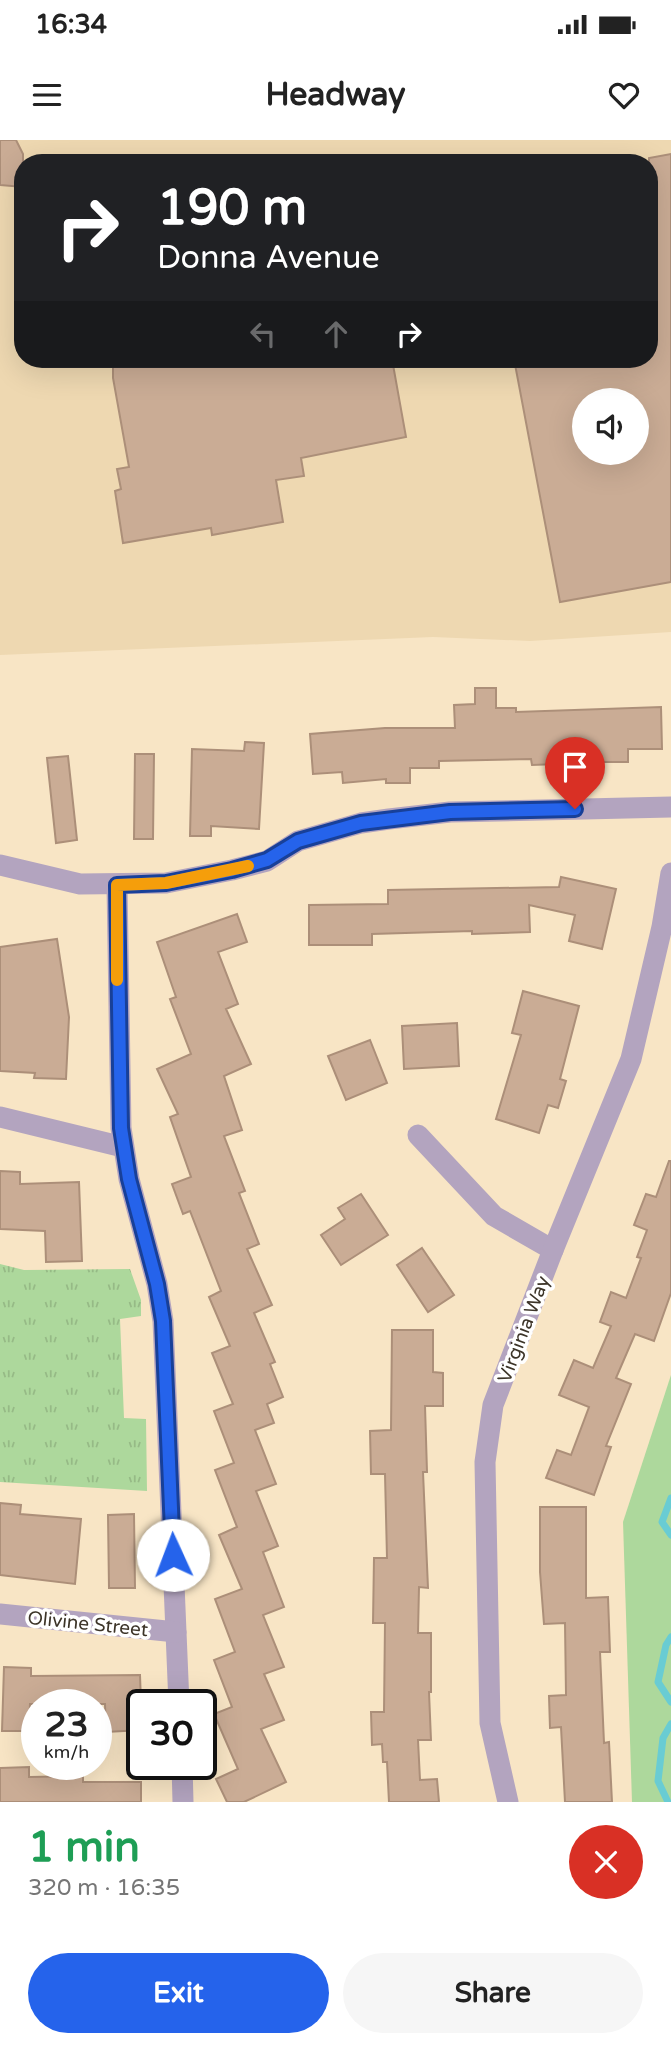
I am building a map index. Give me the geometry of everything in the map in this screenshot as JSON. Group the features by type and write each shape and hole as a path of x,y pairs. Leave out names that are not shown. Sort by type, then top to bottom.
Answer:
{"street":[{"path":"0,865 80,884 166,883 267,860 298,841 361,823 450,812 671,807"},
{"name":"Virginia Way","path":"508,1802 490,1723 485,1462 494,1405 553,1250 631,1059 662,927 671,873"},
{"path":"117,885 117,980 123,1147 157,1284 163,1321 178,1689"},
{"path":"0,1118 123,1147"},
{"path":"418,1135 494,1216 553,1250"},
{"name":"Olivine Street","path":"0,1614 176,1632"},
{"path":"182,1780 183,1802"}],"shaded area":[{"path":"0,140 671,140 671,632 530,641 433,637 0,655"}],"green space":[{"path":"0,1264 24,1270 130,1269 141,1300 141,1316 120,1319 124,1418 146,1419 147,1491 0,1482"},
{"path":"671,1375 671,1802 632,1802 623,1522"}],"building":[{"path":"0,140 16,140 23,154 14,154 14,186 0,185"},
{"path":"671,154 671,582 560,602 516,368 658,368 658,156"},
{"path":"113,368 394,368 406,437 301,458 304,476 276,480 283,522 212,535 211,528 123,543 115,491 121,489 117,469 129,467"},
{"path":"475,688 496,688 496,708 516,708 516,712 661,707 662,749 628,749 628,762 592,762 592,766 532,765 531,759 439,761 439,768 410,768 410,783 386,783 386,779 343,783 342,772 313,774 310,734 385,728 455,728 454,705 475,704"},
{"path":"245,742 264,743 259,829 211,826 211,836 190,836 192,749 244,751"},
{"path":"135,754 154,754 153,839 134,839"},
{"path":"68,756 77,840 56,843 47,758"},
{"path":"561,877 616,889 602,949 569,941 575,915 529,905 530,932 372,934 372,945 309,945 309,905 388,904 388,890 559,887"},
{"path":"237,914 247,942 218,952 238,1004 226,1009 251,1064 224,1076 242,1130 224,1136 245,1191 239,1193 259,1244 247,1249 272,1305 254,1313 275,1362 270,1364 283,1397 267,1404 274,1423 255,1430 276,1484 256,1491 278,1546 263,1552 284,1607 263,1615 284,1667 264,1674 284,1720 261,1729 286,1782 244,1802 227,1802 216,1780 238,1769 217,1721 217,1713 232,1707 214,1660 235,1652 215,1599 242,1589 219,1535 237,1527 215,1470 234,1463 214,1411 233,1404 212,1353 230,1346 209,1297 221,1291 190,1211 183,1214 172,1184 191,1177 170,1117 178,1114 157,1069 191,1054 170,999 176,997 157,942"},
{"path":"57,939 69,1017 66,1079 34,1078 35,1073 0,1071 0,947"},
{"path":"523,991 579,1006 560,1079 566,1081 558,1108 548,1105 539,1133 496,1119 521,1035 512,1033"},
{"path":"457,1023 459,1066 404,1069 402,1026"},
{"path":"370,1040 387,1083 346,1100 328,1056"},
{"path":"669,1161 671,1293 654,1341 635,1334 616,1378 631,1384 606,1446 611,1447 594,1495 546,1478 557,1450 571,1455 589,1407 559,1395 574,1360 593,1368 611,1326 600,1322 611,1292 626,1298 641,1258 637,1257 647,1230 634,1225 646,1194 656,1197"},
{"path":"0,1171 20,1172 20,1184 79,1182 82,1261 46,1262 45,1231 0,1229"},
{"path":"361,1194 388,1235 341,1265 321,1235 345,1219 338,1208"},
{"path":"422,1248 454,1295 428,1312 397,1265"},
{"path":"392,1330 433,1330 433,1372 443,1373 443,1406 425,1406 427,1472 423,1472 428,1588 419,1587 418,1633 431,1633 431,1740 418,1740 420,1780 437,1779 439,1802 389,1802 387,1762 383,1762 382,1744 372,1745 371,1712 384,1712 385,1623 373,1623 374,1558 387,1558 385,1474 371,1474 370,1431 391,1430"},
{"path":"0,1503 21,1505 20,1514 81,1519 75,1584 0,1575"},
{"path":"540,1507 586,1507 586,1598 608,1597 610,1652 600,1652 604,1743 609,1742 612,1802 565,1802 561,1727 550,1728 549,1696 566,1695 565,1623 544,1624 540,1572"},
{"path":"134,1514 135,1588 109,1588 108,1515"},
{"path":"4,1667 31,1668 31,1676 140,1675 141,1689 126,1689 126,1731 112,1732 112,1689 21,1689 21,1731 2,1731"},
{"path":"21,1767 21,1780 141,1782 141,1802 0,1802 0,1768"}],"waterway":[{"path":"671,1498 662,1522 671,1535"},
{"path":"671,1637 666,1645 658,1682 671,1702"},
{"path":"668,1802 658,1781 663,1738 671,1724"}],"slow traffic":[{"path":"117,980 117,885 166,883 248,866"}],"route":[{"path":"173,1555 163,1321 157,1284 129,1179 121,1128 117,885 166,883 232,870 267,860 298,841 361,823 450,812 575,809"}]}
